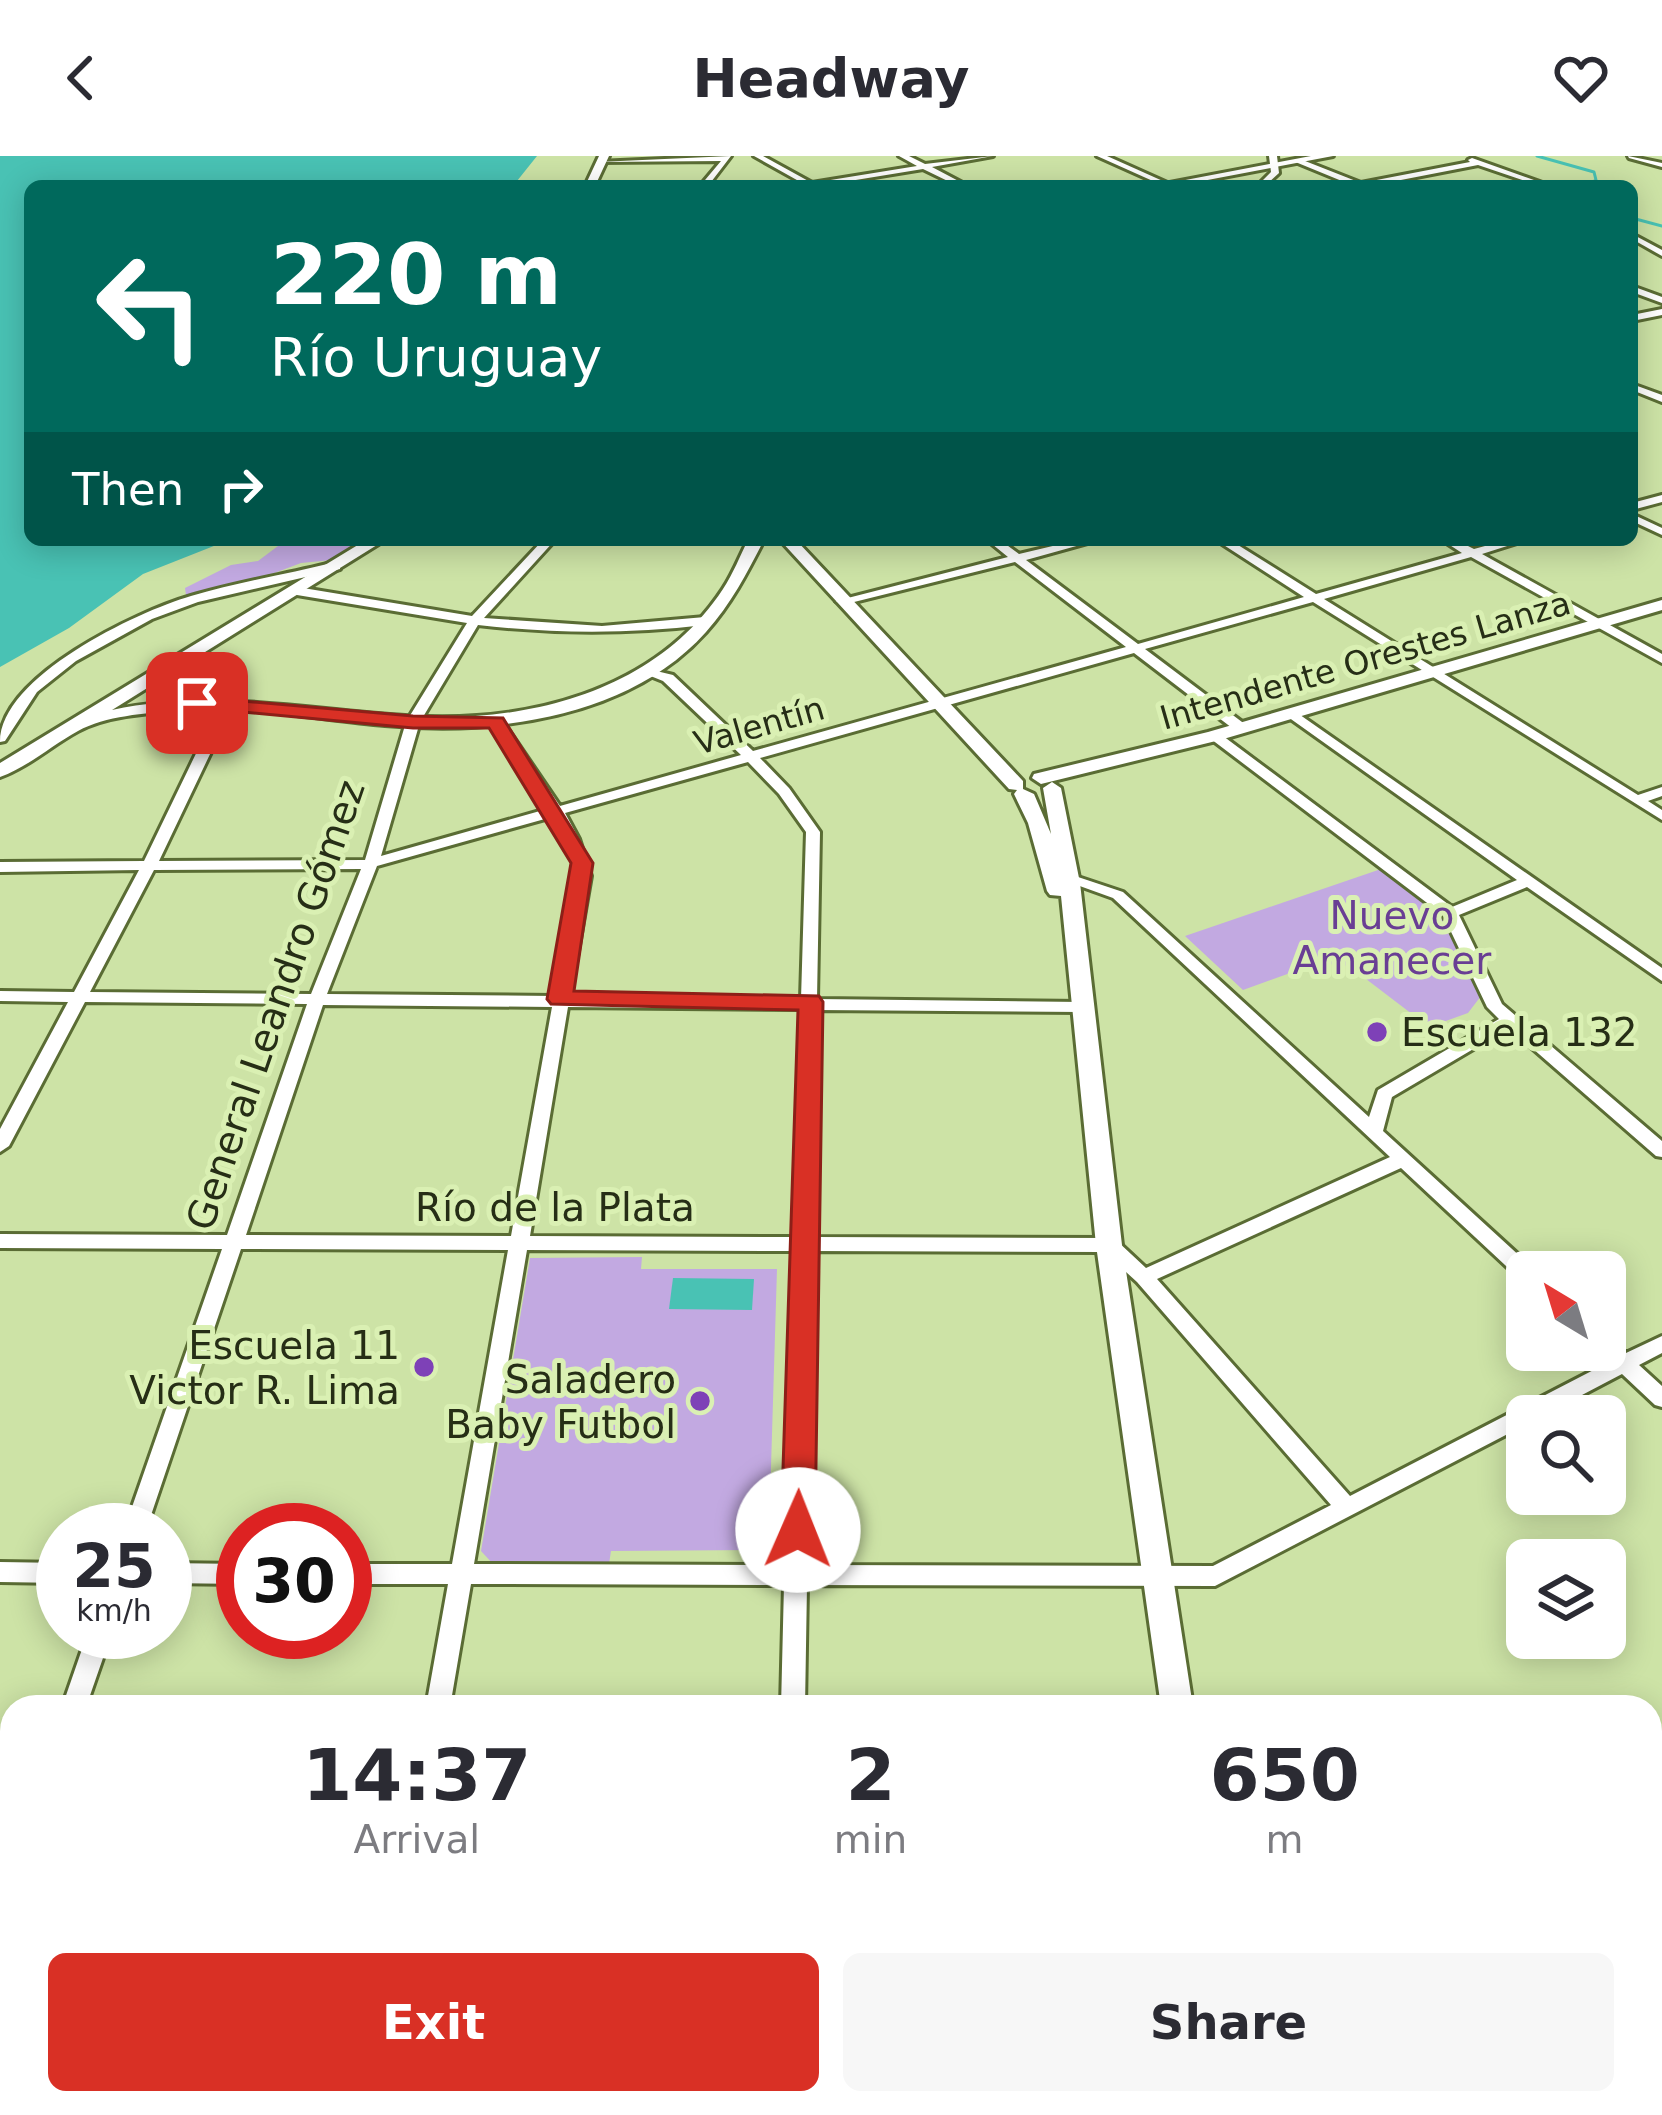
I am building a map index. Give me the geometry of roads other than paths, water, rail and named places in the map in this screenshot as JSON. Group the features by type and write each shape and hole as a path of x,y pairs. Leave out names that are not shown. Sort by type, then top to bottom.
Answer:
{"street":[{"path":"758,156 799,180"},
{"path":"903,156 952,180"},
{"path":"844,180 989,156"},
{"path":"1101,156 1153,180"},
{"path":"1191,180 1275,160 1328,156"},
{"path":"1457,156 1529,180"},
{"path":"1632,156 1662,166"},
{"path":"603,159 728,158"},
{"path":"1297,161 1345,180"},
{"path":"1390,180 1481,162"},
{"path":"0,771 367,546"},
{"name":"General Leandro Gómez","path":"144,1503 368,864 413,722 472,623 543,546"},
{"path":"1001,546 1241,728"},
{"path":"842,601 1068,546"},
{"path":"1232,546 1662,816"},
{"path":"1459,546 1662,659"},
{"name":"Valentín","path":"0,867 368,864 1500,546"},
{"path":"784,548 803,556 1000,765 1036,784 1061,876 1080,1000 1109,1245 1175,1695"},
{"path":"76,724 197,703 413,722 496,722 582,703 653,672 674,656 755,554"},
{"path":"0,738 32,689 71,658 148,616 194,599 337,566"},
{"path":"297,591 472,623 615,632 705,621"},
{"name":"Intendente Orestes Lanza","path":"1036,784 1082,766 1214,736 1662,605"},
{"path":"166,672 172,691 197,703"},
{"path":"653,672 668,679 749,759 802,812 813,832 793,1695"},
{"path":"0,1146 149,866 226,706"},
{"path":"1293,714 1662,976"},
{"path":"440,1695 584,876 582,863 555,814 496,722"},
{"path":"1214,736 1450,913 1495,1007 1508,1022 1662,1151"},
{"path":"1637,800 1662,791"},
{"path":"1061,876 1118,895 1506,1255"},
{"path":"1450,913 1528,881"},
{"path":"0,996 1080,1000"},
{"path":"1374,1132 1384,1094 1508,1022"},
{"path":"1144,1276 1403,1159"},
{"name":"Río de la Plata","path":"0,1241 1109,1245"},
{"path":"1109,1245 1144,1276 1346,1507"},
{"path":"1626,1363 1662,1344"},
{"path":"1626,1366 1662,1399"},
{"path":"372,1574 1158,1580 1215,1576 1610,1371"},
{"path":"0,1572 36,1573"},
{"path":"78,1695 91,1659"}],"water":[{"path":"0,156 537,156 518,180 24,180 24,546 214,546 143,574 69,628 0,667"},
{"path":"673,1278 754,1279 752,1310 669,1309"}],"waterway":[{"path":"1537,156 1594,172 1596,180"},
{"path":"1638,220 1662,226"}],"place":[{"name":"Escuela 132","path":"1377,1032"},
{"name":"Escuela 11 Victor R. Lima","path":"424,1367"},
{"name":"Saladero Baby Futbol","path":"700,1401"}],"park label":[{"name":"Nuevo Amanecer","path":"1392,938"}]}
